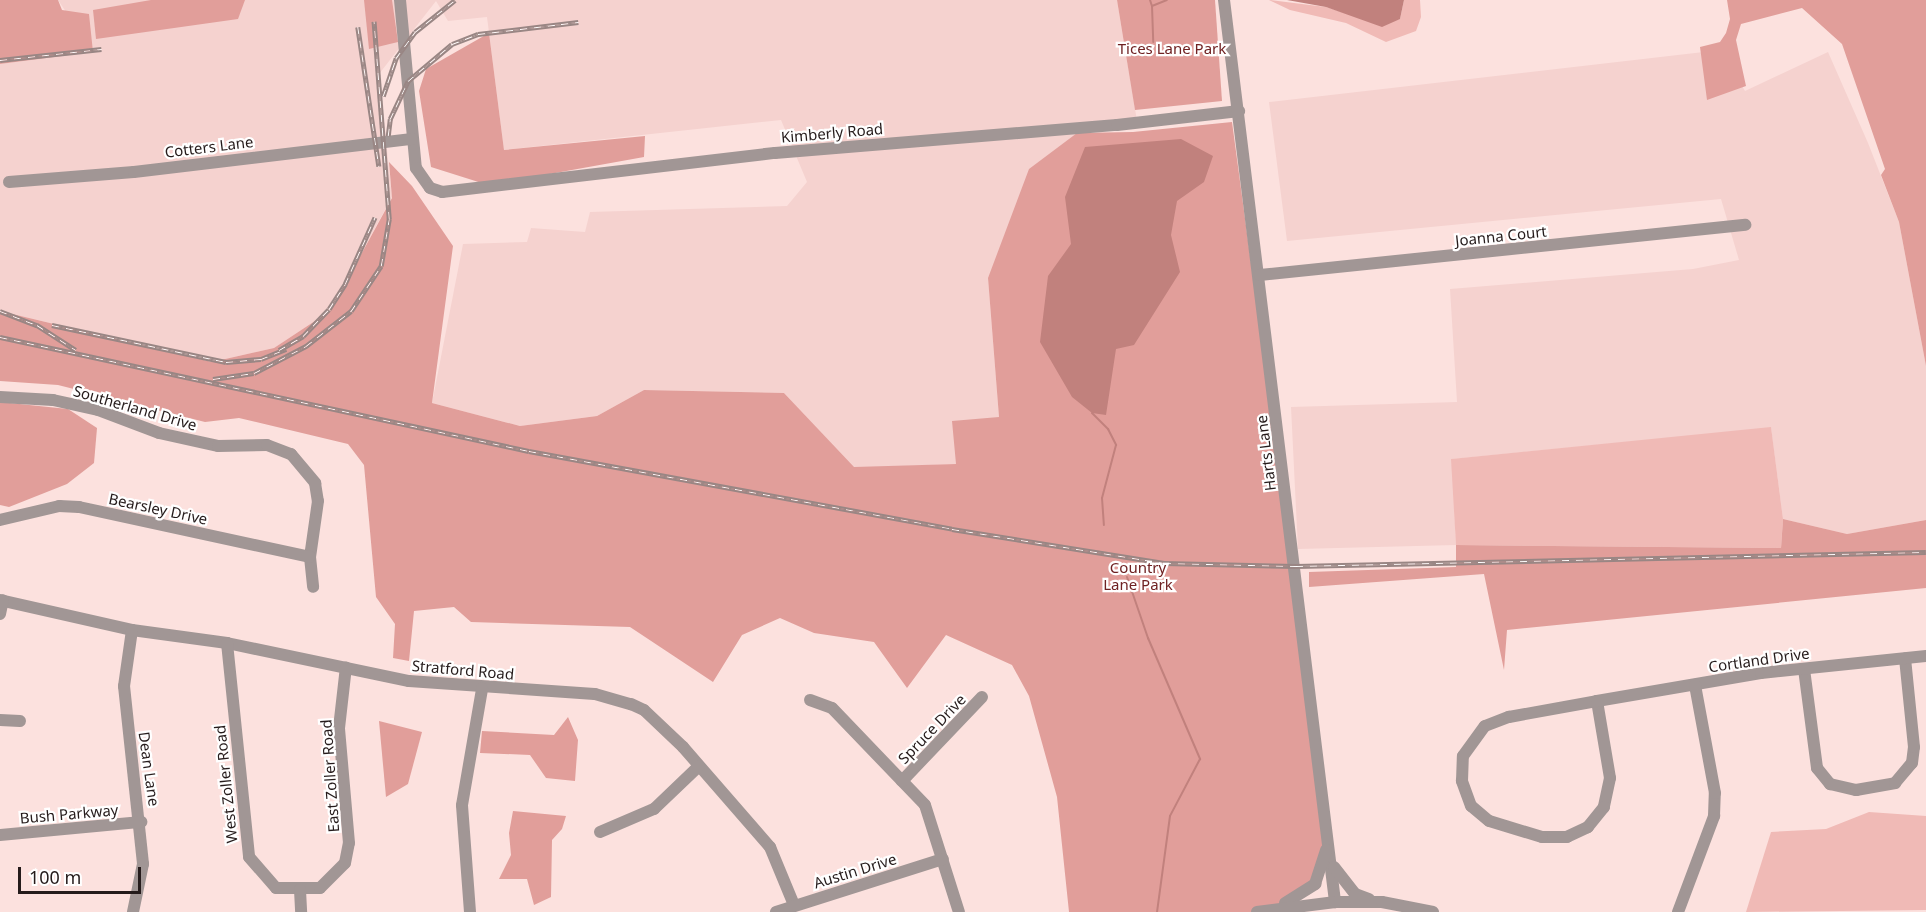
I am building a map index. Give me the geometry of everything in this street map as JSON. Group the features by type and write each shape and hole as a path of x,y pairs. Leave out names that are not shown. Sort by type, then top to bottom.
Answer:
{"street":[{"path":"400,0 412,139"},
{"name":"Harts Lane","path":"1224,0 1260,275 1335,902"},
{"name":"Kimberly Road","path":"412,139 416,168 430,188 457,192 775,153 1117,125 1239,111"},
{"name":"Cotters Lane","path":"9,182 134,172 412,139"},
{"name":"Joanna Court","path":"1260,275 1745,225"},
{"name":"Southerland Drive","path":"0,397 53,400 98,410 159,433 218,446 267,445 291,454 315,483 317,523 310,557 313,587"},
{"name":"Bearsley Drive","path":"0,520 59,506 79,507 310,557"},
{"path":"0,614 1,600"},
{"name":"Stratford Road","path":"1,600 132,630 227,643 409,681 482,689 615,698 644,710 699,766 770,847 794,905"},
{"name":"Dean Lane","path":"132,630 124,686 141,822 143,864 133,912"},
{"name":"West Zoller Road","path":"227,643 249,857 276,888 300,890"},
{"name":"Cortland Drive","path":"1597,701 1610,778 1604,807 1588,827 1568,837 1542,837 1489,821 1471,806 1462,781 1463,756 1485,726 1509,717 1597,701 1695,685 1804,669 1926,656"},
{"path":"1804,669 1816,768 1821,778 1830,784 1856,790 1895,783 1912,763 1914,747 1905,658"},
{"name":"East Zoller Road","path":"300,890 320,888 345,863 349,843 339,728 346,667"},
{"path":"1678,912 1714,816 1715,793 1695,685"},
{"path":"470,912 462,805 482,689"},
{"name":"Spruce Drive","path":"902,781 982,697"},
{"path":"810,700 831,708 925,805 959,912"},
{"path":"0,720 20,721"},
{"path":"600,832 654,809 699,766"},
{"name":"Bush Parkway","path":"0,835 141,822"},
{"path":"1272,909 1298,898 1315,884 1324,863 1328,834"},
{"name":"Austin Drive","path":"776,912 943,859"},
{"path":"1331,861 1355,894 1433,912"},
{"path":"300,890 301,912"},
{"path":"1257,912 1335,902 1382,902"}],"shaded area":[{"path":"58,0 1117,0 1138,127 1077,133 988,278 999,417 956,464 854,468 784,393 644,390 597,416 520,426 432,403 463,244 527,242 531,228 585,232 590,212 787,206 807,182 781,120 504,150 487,17 448,21 436,1 379,74 392,197 330,311 274,348 212,362 0,311 0,64 93,52"},
{"path":"1269,0 1326,7 1373,22 1400,19 1404,0 1420,0 1421,17 1416,31 1386,42 1346,23 1290,10"},
{"path":"1287,0 1404,0 1400,19 1382,27 1326,7"},
{"path":"1721,50 1745,91 1828,52 1868,143 1899,222 1926,366 1926,520 1847,534 1783,519 1771,428 1452,459 1456,545 1298,549 1291,407 1457,402 1450,289 1693,269 1739,260 1721,199 1287,241 1269,102"},
{"path":"1181,139 1213,156 1204,182 1177,201 1171,235 1180,272 1134,345 1116,349 1106,415 1092,413 1072,397 1040,342 1048,276 1071,244 1065,197 1085,147"},
{"path":"1771,427 1783,519 1781,548 1456,545 1451,459"},
{"path":"1869,812 1926,816 1926,910 1746,912 1771,832 1826,829"}],"green space":[{"path":"0,0 58,0 62,10 89,14 93,52 0,64"},
{"path":"151,0 245,0 238,19 96,39 93,10"},
{"path":"364,0 392,0 398,42 369,49"},
{"name":"Tices Lane Park","path":"1117,0 1215,0 1222,101 1135,110"},
{"path":"1727,0 1926,0 1926,366 1899,222 1881,175 1885,169 1842,44 1802,8 1741,24 1736,40 1746,86 1707,100 1700,47 1720,42 1726,33 1730,19"},
{"path":"489,33 504,150 645,136 644,157 488,185 431,167 419,91 426,69"},
{"name":"Country Lane Park","path":"1232,122 1328,834 1324,863 1298,898 1257,912 1069,912 1057,797 1029,696 1012,665 946,635 907,688 874,642 814,633 780,618 742,635 713,682 630,627 471,622 454,607 414,611 409,661 393,658 395,624 376,597 364,465 348,444 239,418 205,422 58,385 0,381 0,311 212,362 274,348 330,311 392,198 389,162 412,186 453,246 432,403 520,426 597,416 644,390 784,393 854,467 956,464 952,421 999,417 988,278 1029,169 1077,133 1133,132"},
{"path":"0,402 68,409 97,428 94,463 67,484 9,507 0,505"},
{"path":"1783,519 1847,534 1926,520 1926,588 1507,630 1504,670 1484,574 1309,587 1309,572 1456,567 1456,545 1781,548"},
{"path":"568,717 578,740 575,781 546,778 530,755 480,753 482,731 554,735"},
{"path":"379,721 422,732 408,784 386,797"},
{"path":"513,811 566,816 562,829 552,840 551,897 534,905 527,879 499,879 511,855 509,833"}],"waterway":[{"path":"1150,0 1152,6 1167,0"},
{"path":"1152,6 1153,42"},
{"path":"1092,413 1108,429 1116,445 1102,498 1104,525"},
{"path":"1127,577 1148,638 1200,759 1170,816 1157,912"}],"railway":[{"path":"383,96 396,58 415,32 455,0"},
{"path":"213,379 254,373 306,346 351,311 381,266 389,219 374,22"},
{"path":"388,136 390,119 408,81 452,44 478,34 578,22"},
{"path":"358,27 379,166"},
{"path":"0,60 101,49"},
{"path":"279,350 303,336 329,309 345,284 375,217"},
{"path":"0,311 37,325 76,350"},
{"path":"52,325 226,362 261,359 286,349"},
{"path":"0,337 529,451 952,529 1164,563 1296,566 1926,552"}]}
